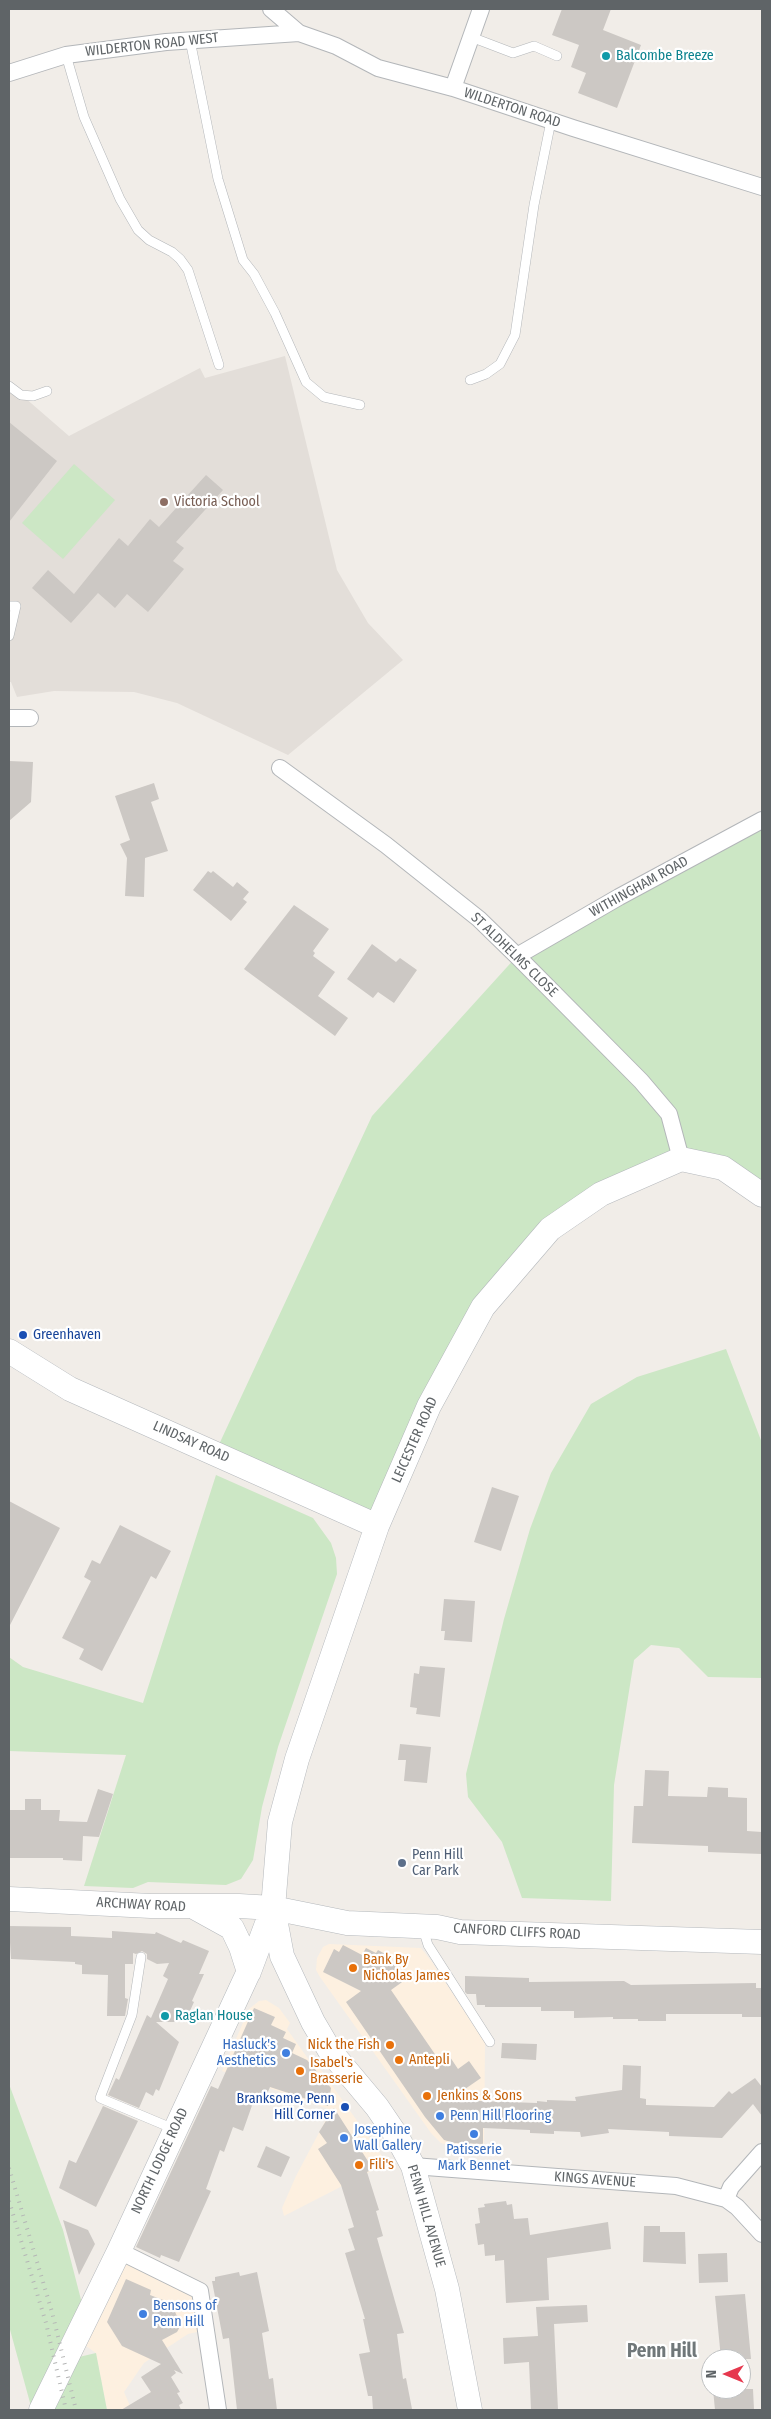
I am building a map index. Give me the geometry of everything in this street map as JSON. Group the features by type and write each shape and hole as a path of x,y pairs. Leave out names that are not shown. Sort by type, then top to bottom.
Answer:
{"street":[{"name":"WILDERTON ROAD","path":"272,9 299,33 336,46 378,68 453,88 551,121 762,187"},
{"path":"453,88 480,9"},
{"name":"WILDERTON ROAD WEST","path":"9,73 66,55 190,40 299,33"},
{"path":"9,717 30,718"},
{"name":"ST ALDHELMS CLOSE","path":"280,768 307,783 386,845 479,919 517,956 641,1081 669,1114 681,1159"},
{"name":"WITHINGHAM ROAD","path":"517,956 619,897 762,820"},
{"path":"681,1159 723,1168 762,1195"},
{"name":"LEICESTER ROAD","path":"273,1908 280,1822 294,1768 377,1526 430,1406 483,1307 550,1229 602,1194 681,1159"},
{"name":"LINDSAY ROAD","path":"9,1351 70,1389 377,1526"},
{"name":"ARCHWAY ROAD","path":"9,1899 194,1907 239,1906 273,1908"},
{"path":"194,1907 232,1928 249,1972"},
{"name":"CANFORD CLIFFS ROAD","path":"273,1908 347,1923 423,1926 460,1932 762,1942"},
{"name":"NORTH LODGE ROAD","path":"41,2410 119,2250 249,1972 273,1908"},
{"name":"PENN HILL AVENUE","path":"273,1908 282,1956 313,2022 330,2051 393,2130 413,2166 447,2289 470,2410"},
{"path":"726,2199 731,2187 762,2152"},
{"name":"KINGS AVENUE","path":"413,2166 676,2186 726,2199 737,2207 762,2234"},
{"path":"119,2250 200,2292 218,2410"}],"lane":[{"path":"471,37 513,53 534,46 557,56"},
{"path":"190,40 218,179 243,260 254,274 275,313 306,382 324,397 360,405"},
{"path":"66,55 84,117 120,199 138,230 149,240 172,252 188,270 219,365"},
{"path":"470,380 486,374 500,364 515,335 534,205 551,121"},
{"path":"9,386 21,394 33,396 46,392"},
{"path":"9,606 16,606 9,636"},
{"path":"423,1926 428,1945 490,2042"},
{"path":"141,1957 132,2015 100,2098 174,2129"}],"shaded area":[{"name":"Victoria School","path":"285,356 337,570 368,623 403,660 288,755 177,703 134,692 54,691 17,697 11,682 9,682 9,384 69,436 200,368 205,378"},
{"path":"329,1944 421,1948 432,1962 485,2043 484,2150 447,2145 441,2143 431,2133 316,1970 317,1958 323,1947"},
{"path":"266,2000 279,2008 290,2023 287,2029 309,2060 316,2063 387,2163 284,2216 282,2208 296,2176 331,2110 222,2071 249,2009 259,2001"},
{"path":"119,2251 200,2291 206,2330 188,2334 144,2363 124,2392 131,2408 129,2410 107,2410 96,2353 76,2339"}],"green space":[{"path":"74,464 115,500 63,559 22,523"},
{"path":"762,820 762,1195 681,1159 601,1194 483,1307 377,1526 215,1453 372,1116 517,956"},
{"path":"726,1349 762,1443 762,1678 708,1677 679,1648 651,1645 634,1660 614,1785 611,1901 522,1898 502,1842 468,1797 466,1774 504,1619 530,1529 551,1473 591,1404 637,1377"},
{"path":"216,1475 313,1518 331,1543 336,1558 337,1574 278,1747 262,1807 253,1860 241,1879 226,1885 148,1882 133,1888 84,1886 126,1755 9,1751 9,1657 23,1667 143,1703"},
{"path":"9,2084 63,2230 86,2319 66,2360 96,2353 107,2410 32,2410 9,2326"}],"building":[{"name":"Balcombe Breeze","path":"562,9 611,9 603,30 641,45 617,108 578,93 586,73 571,67 579,45 552,35"},
{"path":"9,422 57,461 9,522"},
{"path":"206,475 223,490 176,542 184,548 173,561 184,569 148,612 127,594 115,608 98,593 71,623 32,588 48,570 74,594 119,538 128,546 150,519 159,527"},
{"path":"9,761 33,762 31,802 9,821"},
{"path":"154,783 159,799 151,802 168,851 145,858 144,897 125,896 127,858 120,844 130,840 115,796"},
{"path":"208,871 211,873 213,871 233,887 237,882 249,892 243,899 247,902 231,921 193,890"},
{"path":"294,905 329,929 313,951 315,953 313,956 335,972 318,996 348,1018 335,1036 244,969"},
{"path":"372,944 396,962 400,958 417,970 394,1003 378,992 373,998 347,979"},
{"path":"492,1487 519,1496 501,1551 474,1542"},
{"path":"9,1501 60,1528 9,1627"},
{"path":"120,1525 171,1551 156,1579 151,1576 102,1671 79,1659 84,1649 62,1638 91,1581 84,1577 92,1560 100,1564"},
{"path":"444,1599 475,1601 472,1642 444,1640 445,1631 441,1631"},
{"path":"420,1666 445,1668 440,1717 416,1714 417,1708 410,1707 414,1673 419,1674"},
{"path":"400,1744 431,1747 427,1783 404,1781 406,1760 398,1760"},
{"path":"645,1770 669,1771 668,1796 707,1797 708,1787 728,1788 728,1797 747,1798 747,1831 762,1832 762,1854 708,1852 708,1846 632,1843 634,1806 643,1806"},
{"path":"98,1789 113,1794 99,1837 83,1836 82,1861 63,1860 63,1858 9,1858 9,1810 25,1810 25,1799 41,1799 41,1810 60,1810 59,1821 87,1822"},
{"path":"9,1926 71,1927 71,1936 112,1938 112,1931 155,1934 156,1932 181,1943 183,1940 209,1951 199,1974 204,1974 185,2022 156,2022 179,2042 159,2091 156,2089 153,2096 146,2092 139,2108 108,2095 116,2078 119,2080 147,2015 151,2018 168,1979 163,1976 169,1963 157,1964 147,1959 147,1954 142,1951 136,1954 133,1953 133,1964 125,1964 125,1998 128,1999 125,2016 107,2016 108,1975 82,1974 82,1965 75,1964 75,1962 11,1959"},
{"path":"343,1945 362,1955 366,1948 376,1953 378,1950 387,1955 405,1980 391,1990 441,2063 450,2057 458,2069 469,2061 481,2078 449,2100 537,2103 537,2101 547,2102 547,2100 576,2101 575,2097 622,2090 623,2065 641,2066 640,2098 646,2099 646,2105 714,2107 729,2091 732,2094 755,2078 762,2087 762,2116 753,2104 722,2138 669,2136 669,2132 608,2129 609,2133 581,2137 580,2132 554,2131 554,2134 530,2133 530,2130 483,2128 483,2144 455,2143 444,2140 425,2117 346,2002 361,1991 323,1972 334,1949 339,1952"},
{"path":"465,1976 529,1978 529,1982 624,1981 631,1985 756,1983 756,1988 762,1988 762,2017 742,2017 742,2014 666,2014 666,2021 638,2021 638,2019 613,2019 613,2017 574,2018 574,2011 541,2011 541,2007 485,2007 485,2005 477,2005 476,1994 467,1994 465,1992"},
{"path":"254,2008 275,2017 271,2025 286,2032 283,2038 296,2044 292,2053 307,2060 331,2088 328,2106 270,2087 264,2101 255,2097 243,2131 233,2127 224,2152 220,2150 206,2189 211,2191 179,2262 161,2255 160,2258 136,2247 211,2086 218,2089"},
{"path":"502,2043 537,2044 536,2060 501,2058"},
{"path":"103,2106 138,2121 96,2207 59,2188 69,2160 76,2163"},
{"path":"334,2108 373,2169 367,2172 379,2210 376,2211 383,2236 377,2238 404,2333 397,2334 403,2379 406,2378 412,2409 373,2410 372,2396 368,2396 359,2354 370,2352 363,2319 365,2319 345,2253 355,2250 348,2229 354,2227 341,2185 318,2149 327,2143 319,2132"},
{"path":"266,2146 290,2157 281,2177 257,2167"},
{"path":"506,2201 507,2205 512,2204 514,2219 528,2218 530,2235 608,2222 611,2249 547,2258 549,2300 506,2303 504,2260 495,2261 495,2255 485,2256 484,2244 478,2245 475,2224 480,2223 478,2208 485,2207 484,2204"},
{"path":"63,2220 88,2230 95,2244 79,2275"},
{"path":"644,2226 660,2226 660,2232 685,2232 686,2264 643,2262"},
{"path":"727,2253 728,2282 699,2283 698,2254"},
{"path":"239,2272 240,2276 257,2272 269,2331 262,2333 269,2379 273,2378 277,2410 237,2410 229,2338 223,2339 212,2281 215,2281 215,2277"},
{"name":"Bensons of Penn Hill","path":"126,2279 151,2290 150,2295 171,2303 181,2325 177,2332 162,2340 183,2374 174,2370 176,2373 171,2377 180,2392 177,2393 183,2403 179,2405 181,2410 121,2410 151,2392 141,2377 161,2364 122,2346 107,2322"},
{"path":"745,2294 750,2349 720,2349 715,2296"},
{"path":"587,2305 588,2322 554,2324 558,2410 531,2410 529,2362 504,2364 503,2338 538,2336 536,2307"},
{"path":"751,2389 753,2389 754,2410 715,2410 714,2399 751,2399"}],"railway":[{"path":"9,2168 52,2312 76,2410"},
{"path":"9,2201 46,2323 66,2410"}],"place":[{"name":"Balcombe Breeze","path":"606,56"},
{"name":"Victoria School","path":"164,502"},
{"name":"Greenhaven","path":"23,1335"},
{"name":"Penn Hill Car Park","path":"402,1863"},
{"name":"Bank By Nicholas James","path":"353,1968"},
{"name":"Raglan House","path":"165,2016"},
{"name":"Nick the Fish","path":"390,2045"},
{"name":"Hasluck's Aesthetics","path":"286,2053"},
{"name":"Antepli","path":"399,2060"},
{"name":"Isabel's Brasserie","path":"300,2071"},
{"name":"Jenkins & Sons","path":"427,2096"},
{"name":"Branksome, Penn Hill Corner","path":"345,2107"},
{"name":"Penn Hill Flooring","path":"440,2116"},
{"name":"Patisserie Mark Bennet","path":"474,2134"},
{"name":"Josephine Wall Gallery","path":"344,2138"},
{"name":"Fili's","path":"359,2165"},
{"name":"Bensons of Penn Hill","path":"143,2314"}],"district":[{"name":"Penn Hill","path":"662,2352"}]}
